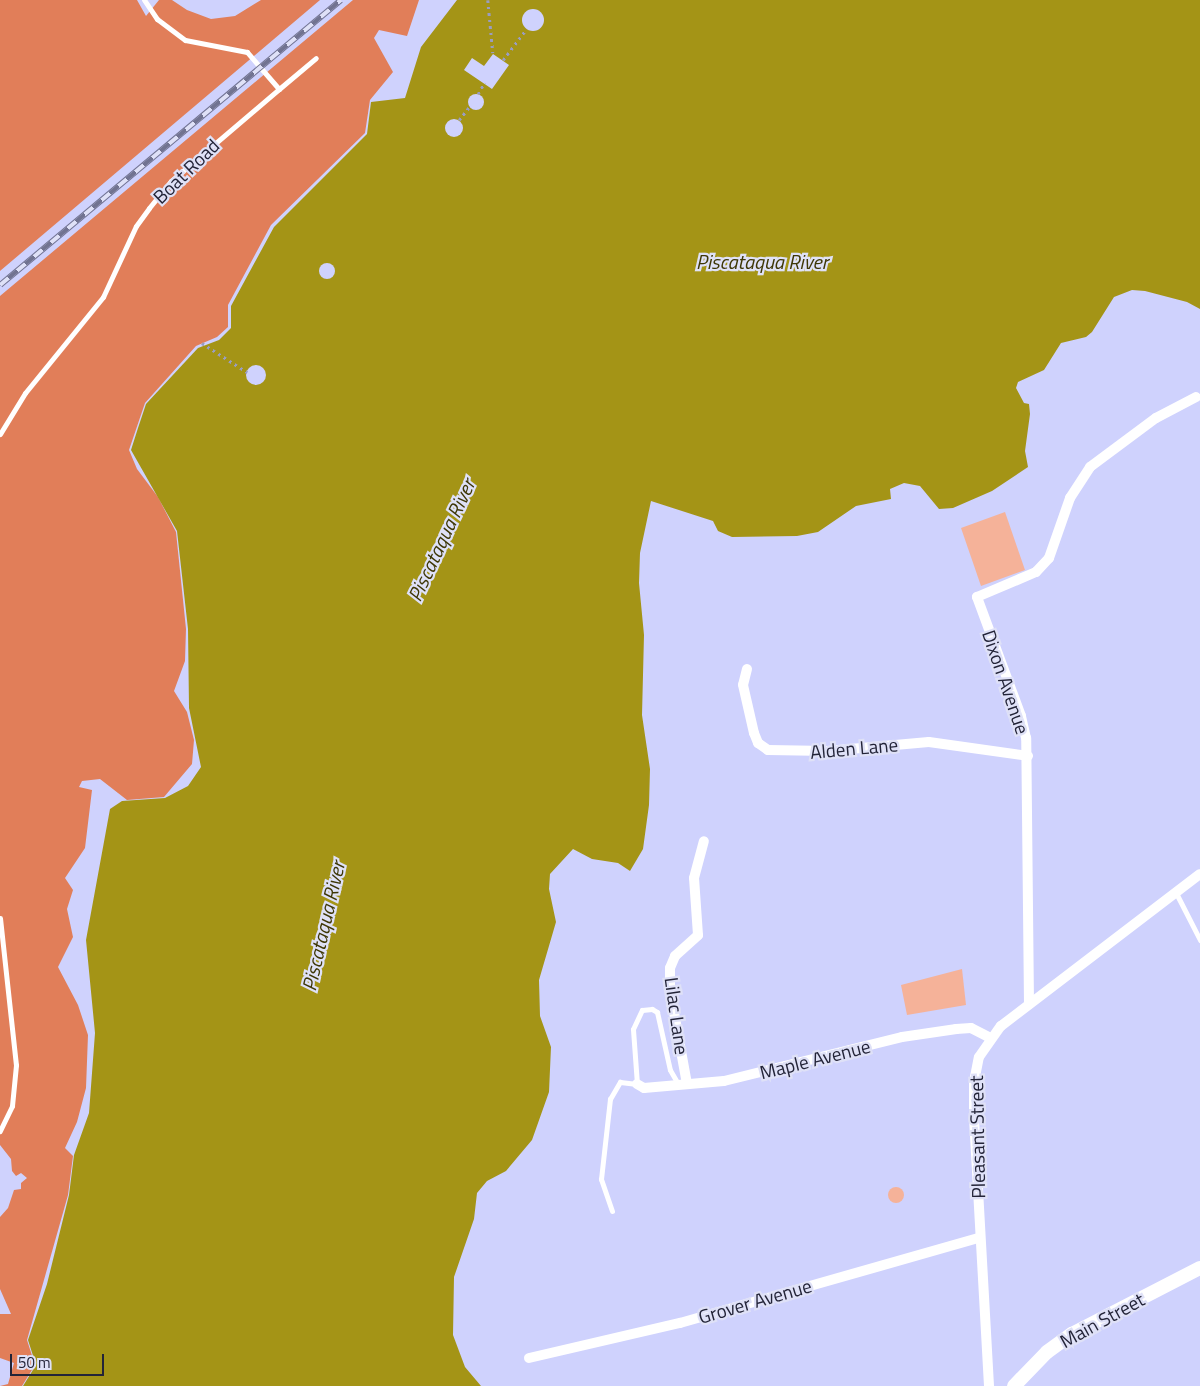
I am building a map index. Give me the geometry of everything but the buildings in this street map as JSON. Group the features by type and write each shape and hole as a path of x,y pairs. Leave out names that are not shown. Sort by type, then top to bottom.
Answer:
{"main road":[{"name":"Main Street","path":"1014,1386 1036,1362 1072,1334 1200,1268"}],"street":[{"name":"Dixon Avenue","path":"1029,1004 1028,756 1021,716 977,597 1028,576 1044,564 1053,548 1070,498 1099,458 1156,418 1196,397"},
{"name":"Alden Lane","path":"747,669 743,685 754,733 758,743 768,750 828,751 929,742 1028,756"},
{"name":"Lilac Lane","path":"683,1084 670,990 670,968 675,956 698,935 694,878 704,841"},
{"name":"Pleasant Street","path":"989,1386 979,1238 974,1082 979,1057 990,1038 1029,1004 1200,874"},
{"name":"Maple Avenue","path":"637,1084 644,1088 724,1081 902,1037 956,1029 972,1028 990,1038"},
{"name":"Grover Avenue","path":"529,1358 680,1323 979,1238"}],"lane":[{"path":"144,0 157,19 185,40 247,52 279,89"},
{"name":"Boat Road","path":"0,434 25,393 103,297 136,226 148,208 178,175 316,58"},
{"path":"1176,893 1200,940"},
{"path":"0,918 16,1065 12,1106 0,1131"},
{"path":"612,1212 601,1179 610,1099 620,1082 637,1084 634,1020 642,1010 648,1008 657,1012 670,1070 683,1084"}],"path":[{"path":"488,0 493,54"},
{"path":"503,60 526,30"},
{"path":"478,94 484,83"},
{"path":"459,120 470,106"},
{"path":"202,343 247,372"}],"shaded area":[{"path":"0,0 137,0 146,16 159,0 172,0 187,10 211,19 235,16 261,0 320,0 0,271"},
{"path":"353,0 419,0 407,36 379,30 374,38 393,72 370,100 365,133 271,225 228,305 228,327 217,337 196,346 145,403 129,450 137,469 158,497 176,532 186,629 185,661 174,691 187,712 194,740 192,764 164,797 127,800 100,779 82,781 79,787 92,790 85,848 65,878 73,890 67,909 73,937 58,967 78,1005 88,1035 86,1088 77,1122 65,1148 73,1156 68,1195 27,1340 35,1365 22,1386 0,1386 8,1384 14,1363 0,1358 0,1314 11,1314 0,1289 0,1217 8,1208 14,1190 21,1189 21,1183 27,1178 21,1173 16,1176 12,1171 11,1159 0,1145 0,296"},
{"path":"1005,512 1025,570 981,586 961,528"},
{"path":"962,969 966,1005 907,1015 901,985"},
{"path":"896,1187 902,1189 904,1195 902,1201 896,1203 890,1201 888,1195 890,1189"}],"water":[{"name":"Piscataqua River","path":"457,0 1200,0 1200,309 1187,302 1145,291 1132,290 1114,297 1092,332 1086,337 1061,343 1044,370 1018,382 1016,388 1024,403 1029,404 1030,414 1025,451 1028,467 992,491 953,508 939,509 920,486 904,483 890,489 891,499 856,506 818,532 797,536 732,537 718,531 713,521 651,501 640,553 639,583 644,635 642,715 650,769 649,805 643,849 630,871 618,863 592,859 573,849 550,874 549,889 556,922 539,980 540,1016 551,1047 549,1092 532,1140 506,1171 487,1181 477,1193 474,1219 454,1277 453,1335 465,1367 481,1386 23,1386 36,1365 28,1340 47,1284 69,1195 74,1155 89,1113 95,1033 86,940 110,809 122,801 165,798 188,786 201,767 189,708 188,629 177,531 131,450 146,404 198,348 219,340 231,328 231,306 274,227 367,134 371,102 405,98 421,47"}],"pier":[{"path":"533,9 541,12 544,20 541,28 533,31 525,28 522,20 525,12"},
{"path":"493,54 509,65 492,89 464,70 472,58 484,66"},
{"path":"476,94 484,102 476,110 468,102"},
{"path":"450,119 458,119 463,124 461,135 450,137 445,132 445,124"},
{"path":"327,263 333,265 335,271 333,277 327,279 321,277 319,271 321,265"},
{"path":"256,365 263,368 266,375 263,382 256,385 249,382 246,375 249,368"}],"railway":[{"path":"0,285 341,0"}]}
